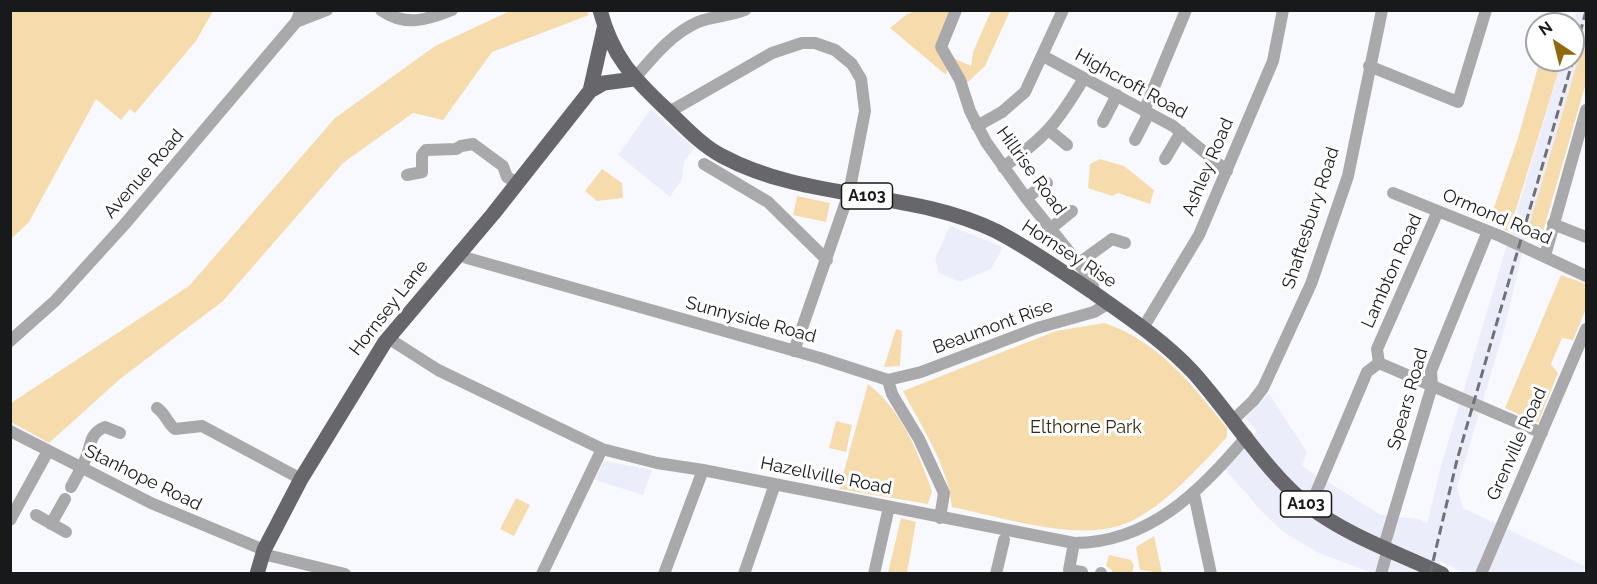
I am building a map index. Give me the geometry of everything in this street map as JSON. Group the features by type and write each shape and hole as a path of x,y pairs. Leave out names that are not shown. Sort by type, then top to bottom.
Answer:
{"main road":[{"name":"A103","path":"600,10 607,36"},
{"name":"Hornsey Lane","path":"257,573 263,552 301,479 388,338 590,91 596,64 607,36"},
{"name":"Hornsey Rise","path":"607,36 634,79 720,156 760,174 849,193 910,202 970,219 1042,255 1143,328 1192,371 1233,420"},
{"path":"590,91 604,82 634,79"},
{"name":"A103","path":"1233,420 1281,480 1310,507 1330,521 1442,573"}],"street":[{"name":"Avenue Road","path":"10,341 55,301 124,225 296,22 301,10"},
{"name":"Avenue Road","path":"296,22 327,10"},
{"path":"381,10 399,20 415,21 430,19 452,10"},
{"path":"634,79 662,46 684,29 711,18 745,10"},
{"name":"Hillrise Road","path":"956,10 941,47 960,80 974,125 1050,230 1091,279 1095,294"},
{"path":"974,125 1002,112 1020,98 1032,82 1063,10"},
{"path":"1135,140 1186,10"},
{"name":"Ashley Road","path":"1143,328 1199,235 1273,61 1283,10"},
{"name":"Shaftesbury Road","path":"1233,420 1263,388 1311,284 1348,176 1382,10"},
{"path":"1369,66 1458,102 1486,10"},
{"path":"669,112 733,74 788,47 815,43 835,50 852,64 861,79 865,96 865,111 849,193 794,351"},
{"name":"Highcroft Road","path":"1043,56 1181,132 1227,171"},
{"path":"1003,167 1035,145 1050,130 1084,78"},
{"path":"1103,122 1117,95"},
{"path":"1545,256 1587,110"},
{"path":"1050,130 1066,145"},
{"path":"1166,159 1181,132"},
{"path":"407,175 422,172 422,155 426,150 456,149 473,144 503,166 507,177 517,183"},
{"path":"704,164 768,202 827,260"},
{"path":"1026,198 1047,183"},
{"name":"Ormond Road","path":"1393,193 1494,234 1587,276"},
{"name":"Lambton Road","path":"1310,507 1367,372 1379,363 1377,349 1438,211"},
{"path":"1050,230 1072,212"},
{"path":"1553,224 1587,237"},
{"name":"Spears Road","path":"1381,573 1386,547 1432,386 1431,371 1494,234"},
{"path":"1079,263 1112,239 1125,243"},
{"name":"Sunnyside Road","path":"459,252 467,258 888,380"},
{"name":"Beaumont Rise","path":"888,380 921,372 1037,328 1094,312 1109,303"},
{"name":"Grenville Road","path":"1481,573 1587,328"},
{"name":"Hazellville Road","path":"388,338 438,370 602,449 657,464 703,470 1074,543 1099,542 1130,534 1194,494 1247,436"},
{"path":"1379,363 1542,433"},
{"path":"888,380 892,394 919,439 944,493 940,518"},
{"path":"157,408 164,412 167,423 175,429 202,426 301,479"},
{"path":"72,487 90,439 98,430 105,427 120,434"},
{"name":"Stanhope Road","path":"10,431 151,503 263,552 282,556 316,569 345,573"},
{"path":"542,573 602,449"},
{"path":"10,520 14,506 48,452"},
{"path":"664,573 703,470"},
{"path":"744,573 775,484"},
{"path":"1194,494 1211,573"},
{"path":"51,524 65,499"},
{"path":"874,573 889,507"},
{"path":"36,515 66,532"},
{"path":"996,573 1004,540"},
{"path":"1074,543 1070,570 1082,572"}],"shaded area":[{"path":"1586,11 1585,36 1585,12 1577,12"},
{"path":"1558,72 1574,72 1526,236 1504,330 1457,487 1463,508 1585,566 1583,573 1464,573 1440,561 1442,573 1372,573 1319,553 1285,533 1266,516 1223,467 1257,431 1245,418 1269,394 1307,452 1302,466 1381,515 1419,519 1427,524 1441,466"},
{"path":"651,109 694,148 684,162 682,179 670,197 618,155"},
{"path":"950,226 1003,247 991,269 960,282 939,273 935,259"},
{"path":"604,461 652,470 643,495 595,480"}],"green space":[{"path":"11,10 213,11 196,41 135,113 130,109 121,120 96,99 29,222 11,239"},
{"path":"510,11 587,11 589,15 492,52 443,120 413,113 343,163 223,301 120,379 49,443 11,422 11,403 189,286 335,118 435,46"},
{"path":"917,11 954,11 938,46 949,60 946,75 890,28 907,14"},
{"path":"991,11 1010,11 985,66 967,83 951,57 971,66 973,52"},
{"path":"1586,33 1586,83 1540,242 1526,236 1574,72 1585,72"},
{"path":"1537,72 1558,72 1509,232 1489,222 1518,138"},
{"path":"1100,159 1124,166 1154,190 1150,204 1118,193 1112,196 1088,188 1090,164"},
{"path":"602,169 622,183 623,198 597,201 585,191"},
{"path":"797,196 830,203 826,222 793,215"},
{"path":"1561,275 1586,284 1586,309 1573,340 1562,338 1551,364 1558,373 1538,423 1505,408"},
{"name":"Elthorne Park","path":"1104,323 1141,341 1173,366 1227,428 1227,437 1178,488 1149,511 1119,526 1100,530 1058,529 952,507 950,491 940,462 903,391 1056,331"},
{"path":"896,329 902,331 900,366 884,367"},
{"path":"868,384 890,406 907,432 932,491 928,504 839,489"},
{"path":"836,421 852,425 846,452 829,448"},
{"path":"516,498 530,505 514,536 500,529"},
{"path":"901,518 916,522 907,573 888,573"},
{"path":"1154,536 1162,573 1140,570 1136,547"},
{"path":"1109,555 1131,560 1134,565 1132,573 1111,573 1112,570 1106,566"}],"railway":[{"path":"1430,574 1457,460 1570,72"}]}
